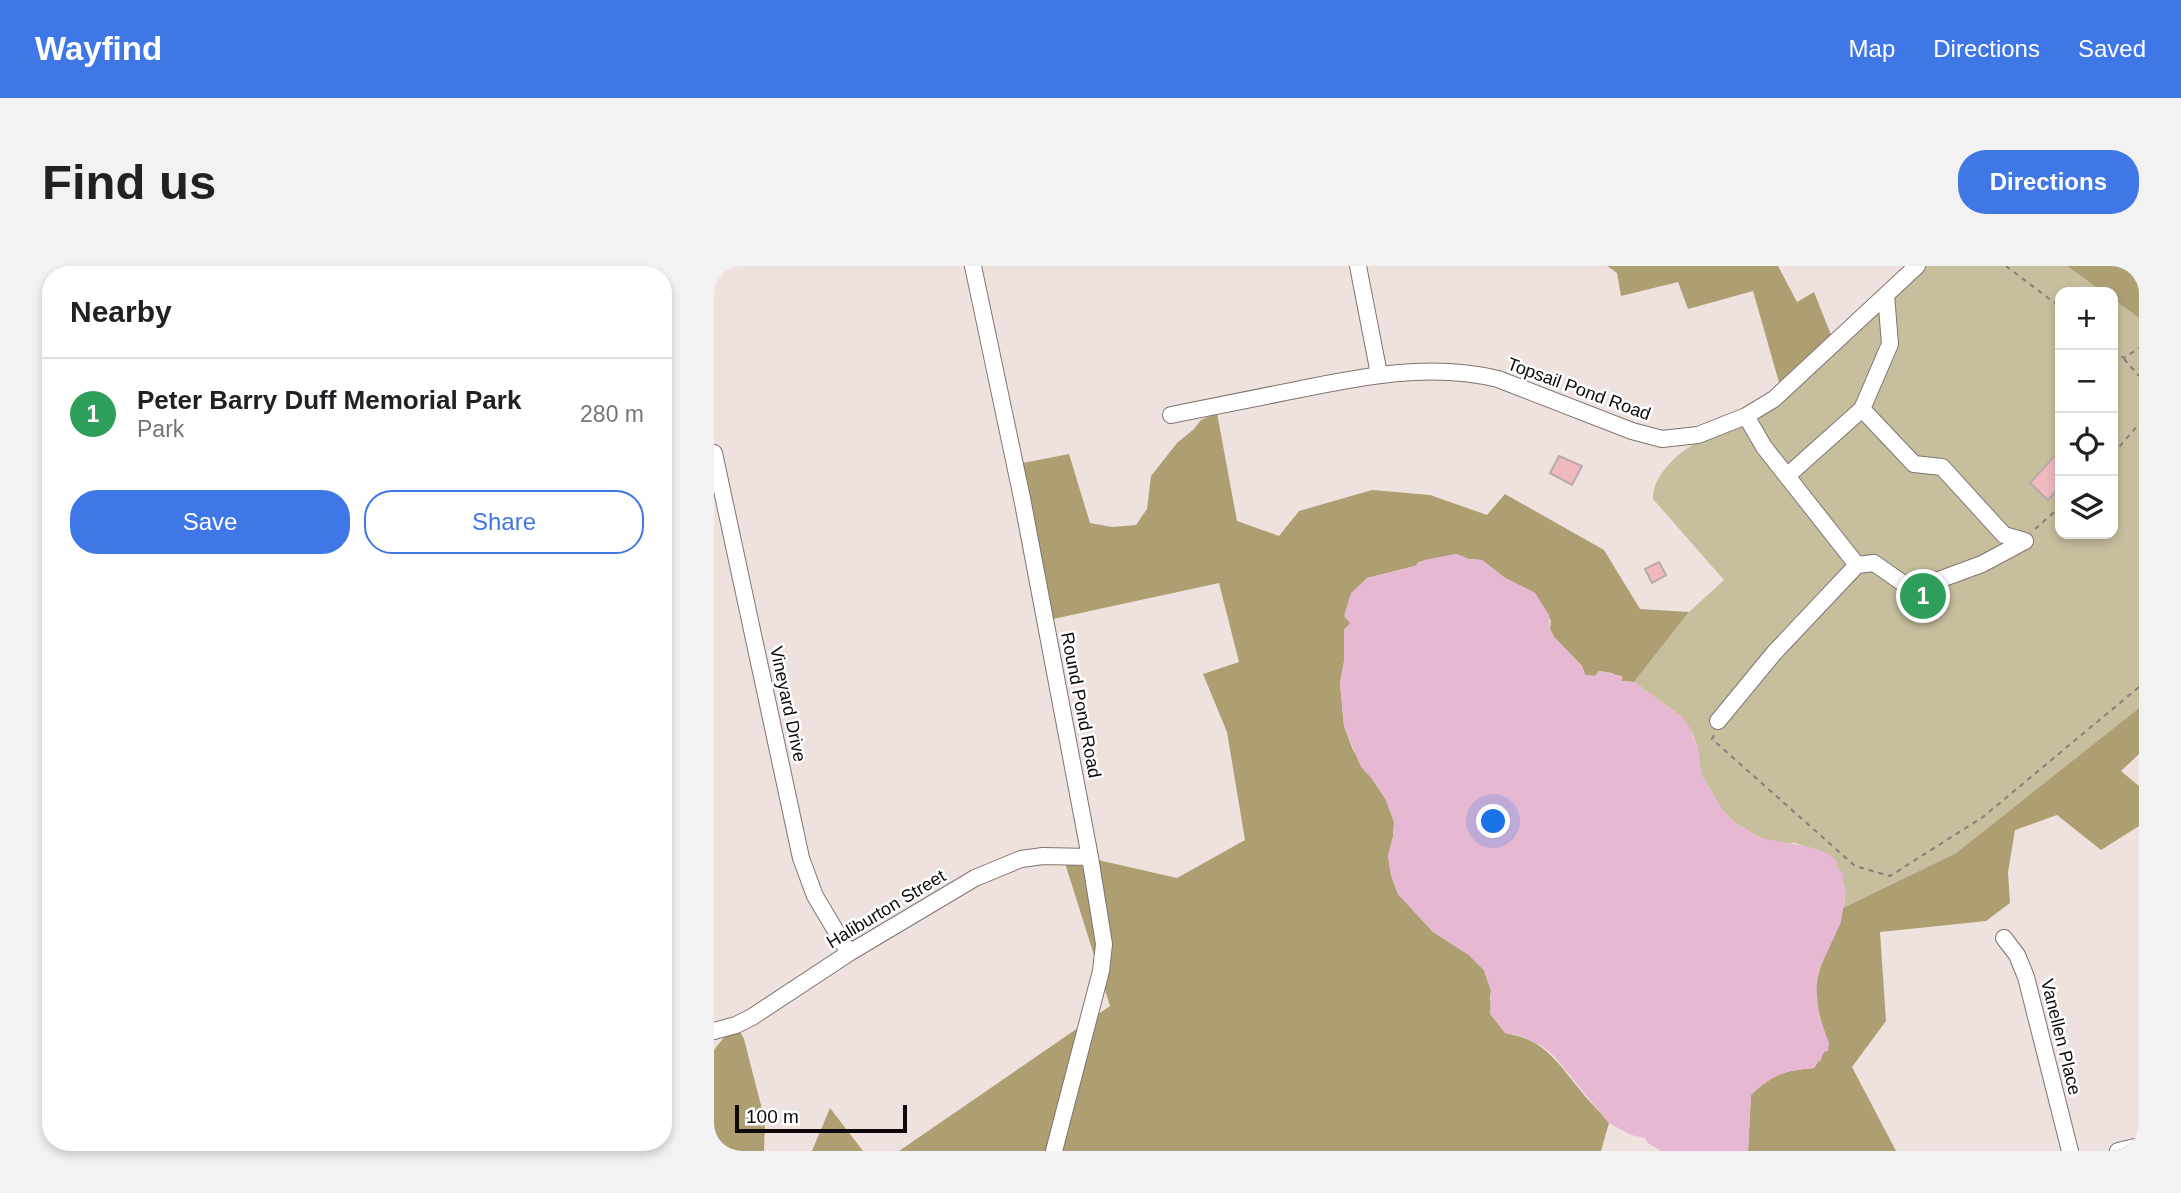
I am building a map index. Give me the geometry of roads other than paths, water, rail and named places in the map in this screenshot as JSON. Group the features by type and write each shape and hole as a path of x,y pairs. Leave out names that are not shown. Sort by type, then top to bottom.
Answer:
{"street":[{"name":"Round Pond Road","path":"973,266 1022,498 1104,944 1101,971 1054,1151"},
{"path":"1357,266 1379,374"},
{"name":"Topsail Pond Road","path":"1171,415 1379,374 1444,372 1482,375 1519,386 1646,436 1662,439 1698,435 1746,416 1774,399 1917,266"},
{"path":"1787,476 1862,409 1890,344 1886,295"},
{"path":"1718,721 1774,653 1857,565 1874,563 1904,584 1924,585 1982,564 2025,541 2004,535 1942,467 1914,464 1862,409"},
{"path":"1746,416 1764,447 1857,565"},
{"name":"Vineyard Drive","path":"714,453 801,858 815,896 849,953"},
{"name":"Haliburton Street","path":"714,1031 752,1017 947,893 1000,867 1021,859 1043,856 1090,857"},
{"name":"Vanellen Place","path":"2004,938 2017,955 2025,977 2070,1151"},
{"path":"2118,1151 2139,1146"}],"place":[{"name":"Peter Barry Duff Memorial Park","path":"1923,596"}]}
